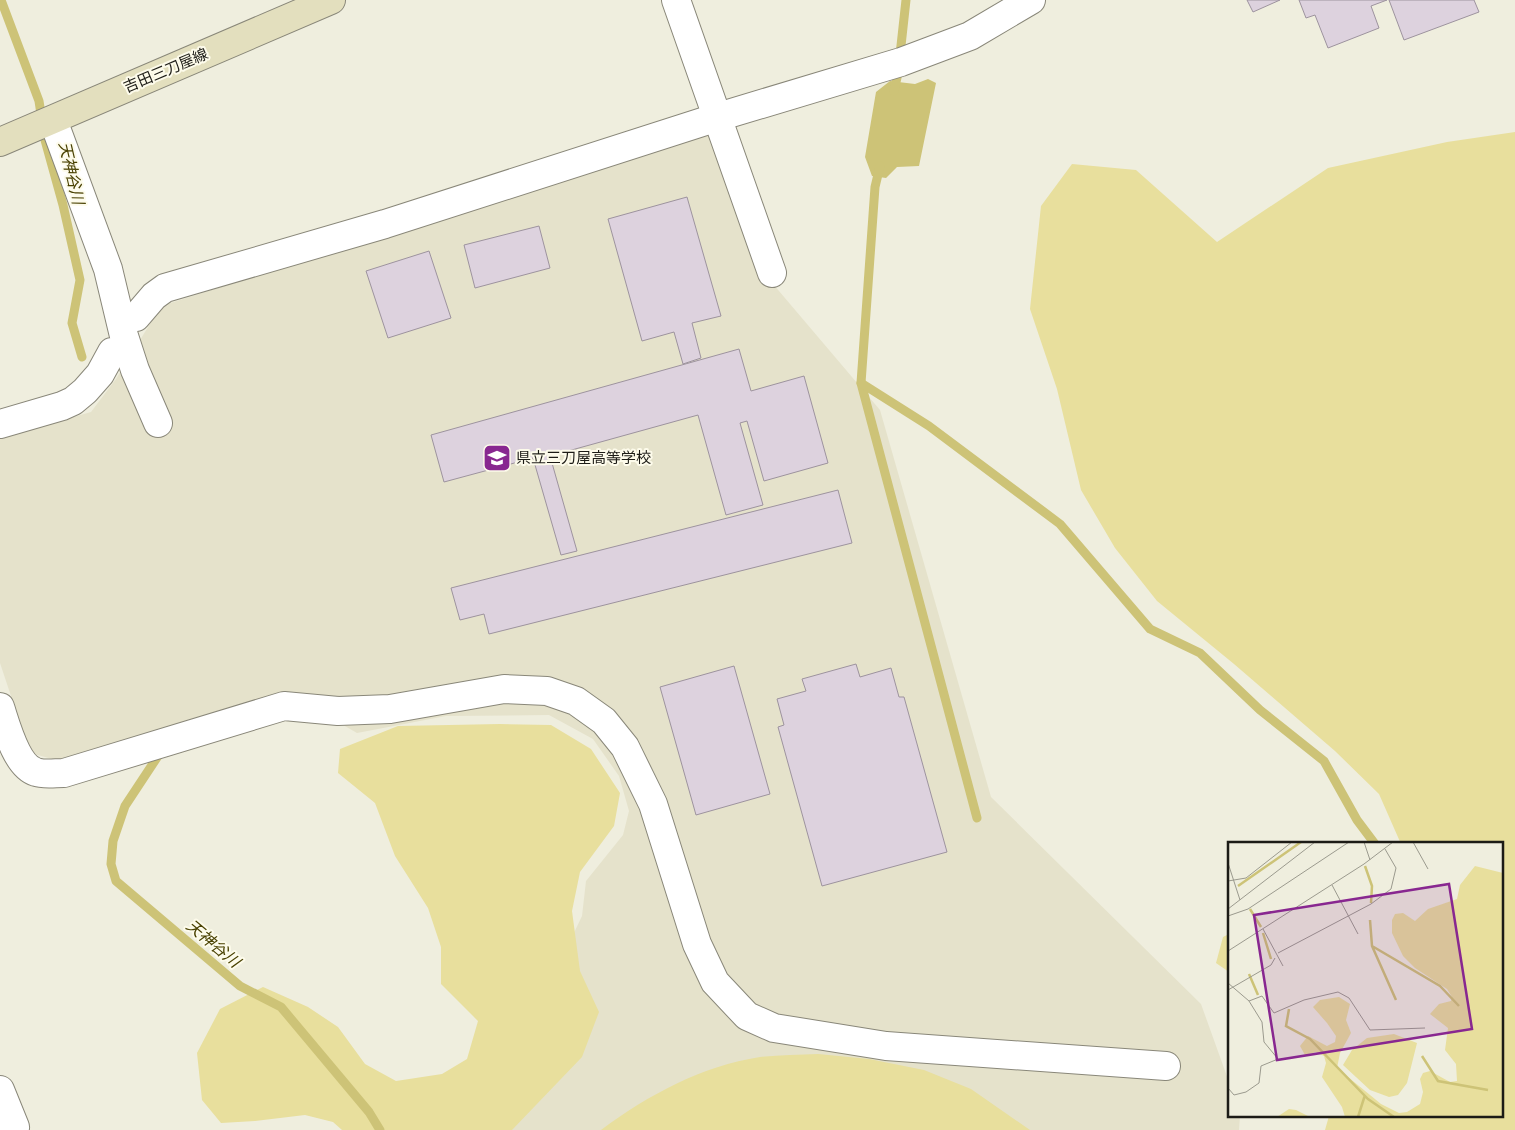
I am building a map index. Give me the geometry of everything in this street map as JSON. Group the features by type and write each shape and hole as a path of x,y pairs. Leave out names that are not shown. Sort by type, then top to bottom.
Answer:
{"main road":[{"name":"吉田三刀屋線","path":"0,142 331,0"}],"street":[{"path":"676,0 772,273"},
{"path":"136,317 154,296 165,288 385,224 718,117 901,62 970,36 1031,0"},
{"path":"52,120 108,269 124,336 135,370 158,423"},
{"path":"0,424 73,401 100,374 112,352"},
{"path":"0,707 22,763 34,772 47,774 64,773 284,706 338,711 390,709 504,689 547,691 576,700 590,710 604,721 625,747 653,804 697,944 715,982 747,1016 774,1028 886,1046 1166,1066"},
{"path":"0,1090 15,1127 12,1130"}],"shaded area":[{"path":"928,79 936,83 919,166 897,167 886,178 872,176 865,157 876,92 890,81 915,84"},
{"path":"711,132 756,264 880,410 991,797 1201,1004 1228,1079 1228,1118 1240,1118 1239,1130 480,1130 582,916 586,881 623,835 629,811 619,776 593,739 549,715 446,716 357,733 284,691 60,761 30,753 0,663 0,438 91,412 116,379 161,306"},
{"path":"1515,132 1515,1130 1325,1130 1328,1118 1502,1118 1502,842 1400,842 1379,794 1335,751 1157,601 1115,548 1081,490 1057,389 1030,309 1041,206 1072,164 1136,170 1217,242 1328,168 1447,142"},
{"path":"551,725 591,749 620,793 614,826 580,872 572,911 580,971 599,1012 582,1057 512,1130 342,1130 333,1122 305,1115 221,1123 202,1100 197,1053 220,1009 263,987 308,1007 338,1027 365,1064 396,1081 442,1074 467,1059 478,1021 441,984 441,947 428,908 395,856 375,803 338,773 340,749 398,726"},
{"path":"1228,934 1228,971 1216,963 1223,937"},
{"path":"818,1054 869,1059 924,1070 971,1089 1030,1130 601,1130 657,1094 717,1067 760,1057"}],"building":[{"path":"1247,0 1280,0 1253,12"},
{"path":"1299,0 1387,0 1371,6 1379,28 1328,48 1315,15 1306,18"},
{"path":"1389,0 1474,0 1479,12 1404,40"},
{"path":"687,197 721,316 692,323 701,358 683,364 674,332 642,341 608,219"},
{"path":"539,226 550,268 475,288 464,245"},
{"path":"429,251 451,318 388,338 366,271"},
{"path":"739,349 751,391 804,376 828,463 764,481 747,421 740,423 763,505 726,515 698,415 550,456 577,551 561,555 533,458 444,482 431,435"},
{"path":"838,490 852,543 489,634 484,614 460,620 451,588"},
{"path":"856,664 860,677 891,668 899,697 904,697 947,852 822,886 778,727 784,725 777,699 806,691 802,679"},
{"path":"734,666 770,794 696,815 660,687"}],"waterway":[{"name":"天神谷川","path":"1,0 39,101 45,140 63,205 80,280 72,323 82,357"},
{"path":"894,91 898,73 906,0"},
{"path":"880,166 875,187 861,383 977,818"},
{"path":"861,383 929,426 1060,524 1150,629 1200,653 1260,710 1324,761 1357,820 1374,842"},
{"name":"天神谷川","path":"158,756 125,806 113,841 111,864 116,881 240,986 281,1007 369,1112 380,1130"}],"place":[{"name":"県立三刀屋高等学校","path":"497,458"}]}
